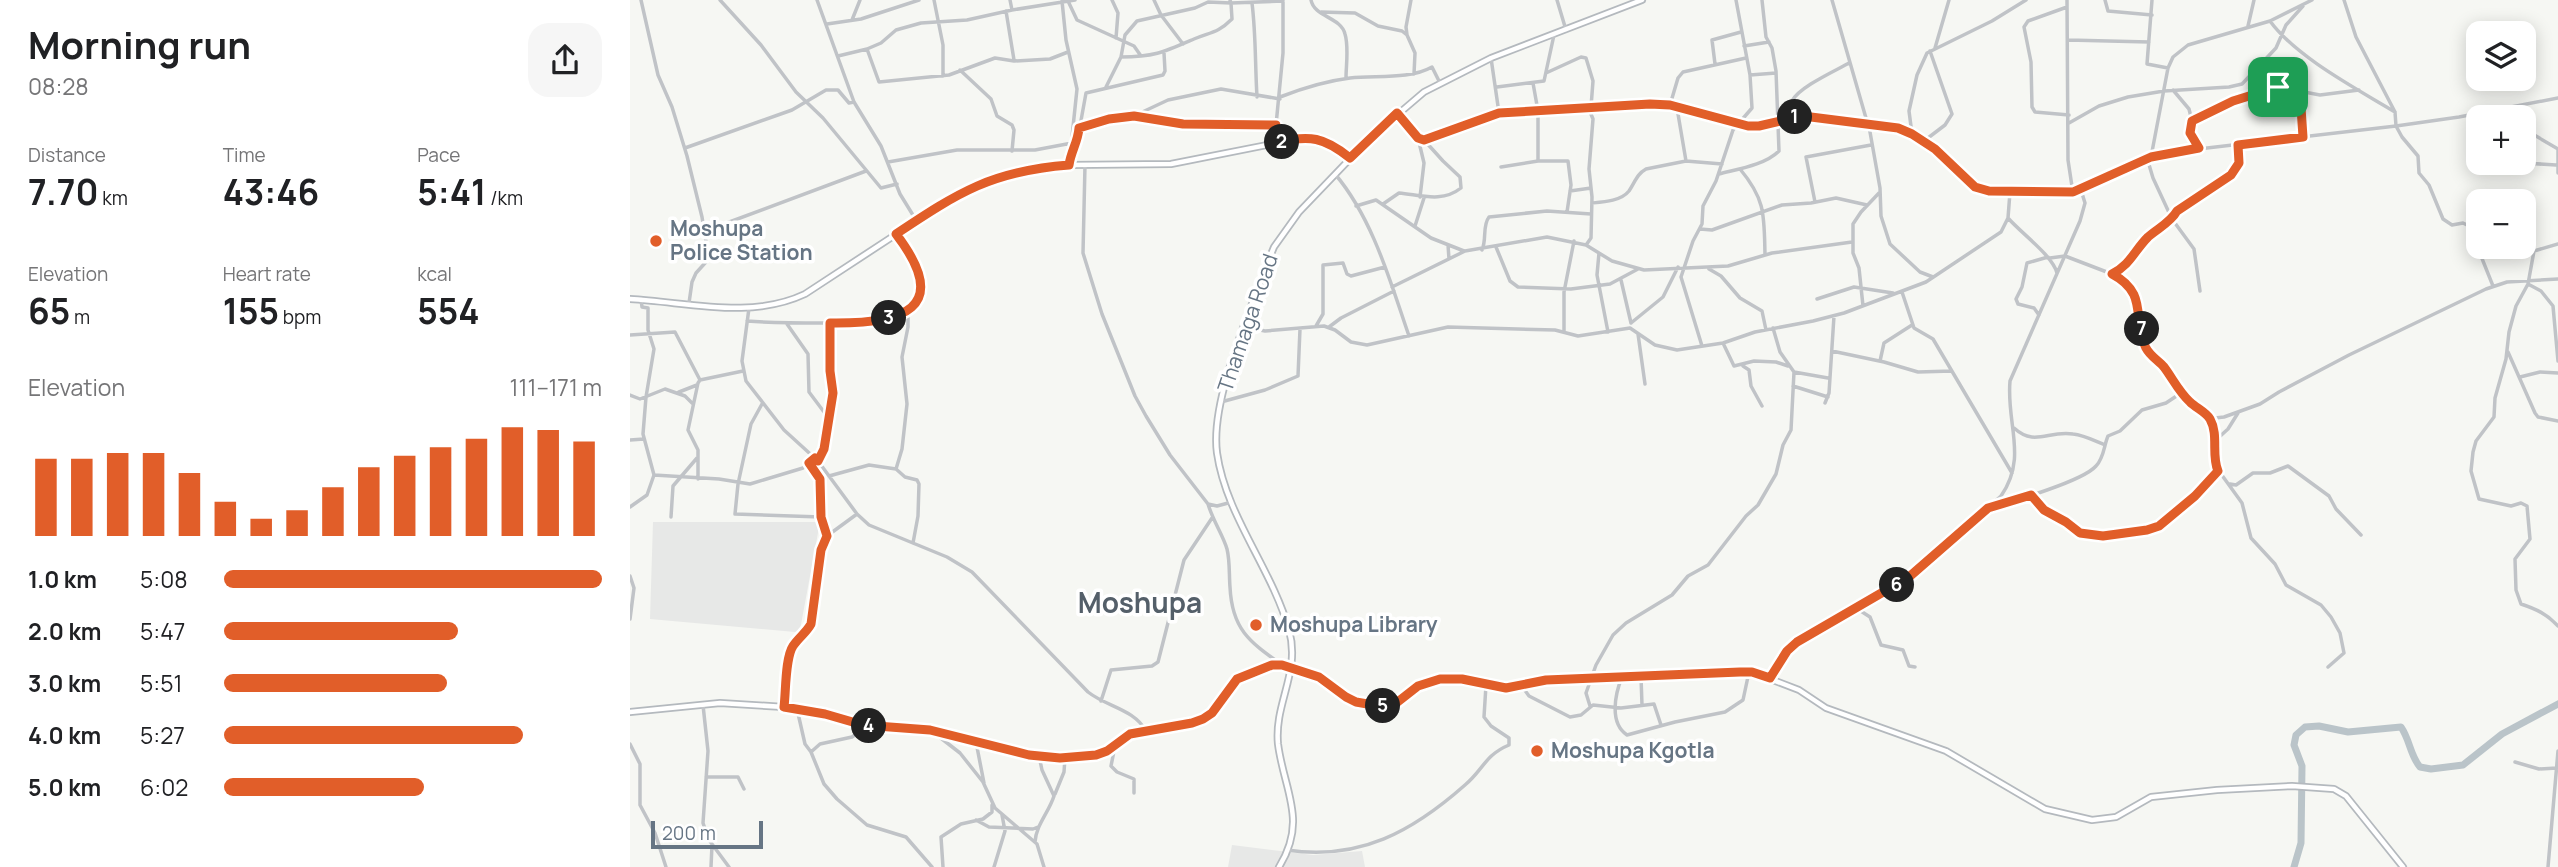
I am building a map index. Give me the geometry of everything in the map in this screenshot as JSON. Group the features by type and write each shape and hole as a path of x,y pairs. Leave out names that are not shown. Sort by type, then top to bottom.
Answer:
{"street":[{"path":"641,0 659,75 673,107 685,148 705,231 706,262 696,273 689,303"},
{"path":"720,0 761,45 782,76 846,144 881,188 897,184"},
{"path":"817,0 854,102 888,162 900,194 916,220"},
{"path":"852,20 860,0"},
{"path":"827,24 852,20 916,0"},
{"path":"934,0 940,22 945,69 943,76"},
{"path":"1010,0 1014,61"},
{"path":"838,56 867,49 881,43 896,30 920,23 985,18 1009,10 1075,0"},
{"path":"1112,0 1118,15 1116,38"},
{"path":"1154,0 1161,15 1183,44"},
{"path":"1311,0 1312,6 1339,25 1345,33 1346,78"},
{"path":"1411,0 1406,20 1407,35 1415,53 1414,74"},
{"path":"1558,0 1566,30"},
{"path":"1621,8 1622,0"},
{"name":"Thamaga Road","path":"1279,867 1293,837 1294,816 1278,735 1279,716 1292,670 1292,644 1282,610 1232,502 1217,453 1221,402 1274,247 1299,212 1350,158 1397,113 1424,92 1491,58 1642,0"},
{"path":"1702,346 1681,282 1693,242 1700,229 1703,206 1719,174 1737,123 1752,108 1750,75 1736,0"},
{"path":"1719,174 1740,169 1778,153 1776,73 1766,37 1762,0"},
{"path":"1832,0 1868,124 1881,216 1891,247 1920,272 1933,277"},
{"path":"1935,49 1950,0"},
{"path":"1912,134 1909,111 1912,93 1921,65 1930,51 2026,0"},
{"path":"2067,0 2068,160 2073,192"},
{"path":"2105,0 2108,11 2152,15"},
{"path":"2152,0 2147,64 2168,68"},
{"path":"2248,26 2255,0"},
{"path":"2200,291 2197,254 2172,219 2153,178 2149,158 2168,68 2173,57 2188,45 2270,21 2312,0"},
{"path":"2344,0 2356,37 2395,112 2396,126 2402,137 2416,151 2419,173 2428,185 2443,219 2448,224 2463,223 2469,226 2493,286"},
{"path":"1062,1 1077,89 1069,165"},
{"path":"1106,87 1121,57 1124,41 1135,22 1195,8 1212,1 1283,1 1283,53 1276,125 1278,142"},
{"path":"1121,57 1164,53 1219,31 1232,19 1230,1"},
{"path":"1068,2 1077,20 1134,46 1142,57"},
{"path":"1252,3 1257,96"},
{"path":"2069,123 2099,106 2164,91 2242,84 2276,48 2286,25 2303,6"},
{"path":"2067,7 2028,21 2024,27 2031,62 2032,107 2035,112 2069,115"},
{"path":"1321,12 1355,13 1378,26 1402,31 1407,35"},
{"path":"2270,21 2281,36 2395,112"},
{"path":"1715,64 1712,40 1741,32"},
{"path":"1497,87 1544,81 1554,34"},
{"path":"2068,40 2149,42"},
{"path":"1744,46 1769,42"},
{"path":"867,49 879,82 943,76 995,58 1014,61 1053,59 1069,52"},
{"path":"1924,141 1945,125 1952,114 1930,51"},
{"path":"888,162 957,150 983,148 1012,151 1072,146 1077,142 1086,93 1163,75 1164,53"},
{"path":"1546,73 1581,57 1586,58 1593,81 1589,163 1591,238 1586,245"},
{"path":"1491,58 1499,113"},
{"path":"1670,105 1680,74 1690,69 1746,58"},
{"path":"1788,118 1795,96 1849,63"},
{"path":"1134,116 1168,100 1221,89 1280,98 1321,83 1346,78 1414,74 1433,67 1440,83"},
{"path":"960,70 991,99 996,116 1012,125 1012,151"},
{"path":"1750,75 1776,73"},
{"path":"1533,83 1538,111 1538,161"},
{"path":"2192,121 2233,101 2278,87 2320,96 2359,90"},
{"path":"685,148 806,103 826,90 833,89 842,93 849,103 854,102"},
{"path":"2173,90 2187,105 2192,121 2190,133 2199,148"},
{"path":"2300,93 2303,137"},
{"path":"2516,105 2558,98"},
{"path":"1424,140 1499,113 1641,104 1670,105 1737,123 1759,126 1788,118 1811,117 1898,128 1924,141 1941,154 1975,187 1989,191 2073,192 2149,158 2199,148 2396,126 2466,115"},
{"path":"1677,107 1686,161"},
{"path":"1397,113 1418,138 1424,163 1422,197 1415,226"},
{"path":"1079,128 1109,119 1134,116 1183,124 1276,125"},
{"path":"2536,136 2558,150 2558,173"},
{"path":"630,299 749,309 774,305 805,294 958,194 991,178 1027,169 1069,165 1171,164 1302,138 1317,139 1334,146 1350,158"},
{"path":"1383,204 1399,193 1422,197 1456,192 1462,184 1461,177 1424,140 1418,138"},
{"path":"1815,202 1806,158 1871,145"},
{"path":"2112,274 2127,265 2147,238 2172,219 2178,210 2231,175 2239,163 2238,145"},
{"path":"1501,167 1538,161 1568,161 1570,191 1567,212"},
{"path":"1592,203 1608,202 1622,197 1643,170 1686,161 1723,164"},
{"path":"2536,164 2556,165"},
{"path":"1085,165 1083,253 1102,314 1135,396 1146,416 1170,455 1208,504 1227,550 1232,608 1239,627 1250,642 1282,665 1319,677 1356,702 1379,706 1395,704 1418,686 1440,679 1462,679 1506,688 1546,680 1591,677 1749,672 1799,690 1826,708 1946,751 2045,809 2092,820 2116,817 2151,797 2291,786 2334,789 2346,796 2403,867"},
{"path":"1740,169 1757,192 1762,211 1765,255"},
{"path":"705,231 866,171"},
{"path":"1335,174 1356,206 1385,267 1409,336"},
{"path":"1570,191 1591,188"},
{"path":"1770,678 1787,651 1797,642 1909,577 2001,496 2016,464 2008,399 2010,381 2084,212 2081,190"},
{"path":"1863,306 1859,268 1854,256 1853,224 1879,192"},
{"path":"1621,280 1632,326 1655,345 1671,350 1723,343 1773,328 1834,316 1896,294 1933,277 2001,232 2008,218 2010,192"},
{"path":"1700,229 1716,230 1782,205 1839,198 1867,205"},
{"path":"1356,206 1374,199 1431,238 1465,251 1548,237 1586,245 1612,261 1638,269 1735,264 1765,255 1853,242"},
{"path":"1482,250 1486,239 1485,222 1489,218 1567,212 1591,214"},
{"path":"2008,218 2049,257 2057,273"},
{"path":"747,321 787,324 881,320 908,311 917,300 922,283 913,256 896,234"},
{"path":"1564,331 1565,288 1574,241"},
{"path":"2558,244 2535,251 2528,282 2516,306 2495,398 2494,417 2476,441 2471,471 2479,499 2511,506 2521,503 2527,506 2530,539 2515,559 2517,593 2521,604 2536,608 2558,626"},
{"path":"1448,245 1449,259"},
{"path":"1496,247 1515,285 1527,288 1598,286 1621,280 1638,269"},
{"path":"1329,327 1346,314 1465,251"},
{"path":"1599,253 1596,267 1598,286 1608,332"},
{"path":"2039,315 2034,308 2018,304 2016,299 2022,287 2027,263 2065,256 2112,274 2130,286 2139,307 2146,347 2181,393 2209,416 2216,440 2218,471 2242,503 2249,534 2275,564 2286,585 2321,605 2340,633 2343,653 2328,667"},
{"path":"1316,326 1323,314 1323,265 1343,263 1347,274 1351,276 1385,267"},
{"path":"1245,327 1265,331 1329,327 1359,344 1377,344 1448,327 1564,331 1578,336 1608,332 1632,326 1663,297 1678,267"},
{"path":"1707,267 1721,276 1740,298 1762,311 1766,330"},
{"path":"2531,268 2544,279"},
{"path":"2209,416 2224,417 2260,404 2279,391 2349,355 2493,286 2558,279"},
{"path":"2528,282 2546,296 2556,309 2554,336 2558,361"},
{"path":"1817,299 1847,288 1860,287 1896,294"},
{"path":"1902,291 1912,325 1933,339 2013,475"},
{"path":"630,507 647,495 654,475 644,439 646,397 654,349 648,308 641,306 641,299"},
{"path":"749,309 742,362 746,381 784,430 816,459 857,514 869,525 959,562 1035,634 1082,686 1101,701 1137,718 1146,731"},
{"path":"896,469 902,449 906,404 902,357 908,311"},
{"path":"1825,403 1828,397 1834,316"},
{"path":"654,475 723,479 738,484 750,484 791,473 816,459 824,449 833,388 830,371 830,323"},
{"path":"787,324 808,354 809,392 827,417"},
{"path":"1880,361 1884,343 1912,325"},
{"path":"1590,706 1586,696 1591,677 1618,630 1672,595 1688,576 1708,565 1746,516 1758,505 1776,474 1783,445 1790,432 1793,385 1792,369 1780,352 1773,328"},
{"path":"1221,402 1265,390 1298,376 1300,329"},
{"path":"630,335 675,332 699,382 692,403 688,430 697,446 698,479"},
{"path":"1637,332 1642,348 1645,384"},
{"path":"1723,343 1732,365 1749,370 1751,386 1762,406"},
{"path":"2507,350 2536,415 2558,421"},
{"path":"1832,351 1918,372 1952,370"},
{"path":"1768,361 1780,352"},
{"path":"1741,366 1754,360 1768,361 1828,378"},
{"path":"677,392 699,382 743,371"},
{"path":"2520,377 2540,372 2558,373"},
{"path":"1793,385 1828,397"},
{"path":"630,395 640,399 665,389 677,392 692,403"},
{"path":"1988,508 2031,495 2088,472 2098,463 2108,436 2120,431 2142,410 2166,403 2181,393"},
{"path":"762,404 751,424 734,512 737,515 821,517"},
{"path":"2216,440 2228,429 2239,411"},
{"path":"2012,426 2027,437 2072,433 2105,445"},
{"path":"630,440 644,439"},
{"path":"671,517 671,493 699,456"},
{"path":"809,463 820,479 821,517 827,536"},
{"path":"829,476 869,465 896,469 905,477 916,480 919,484 918,516 913,543"},
{"path":"2230,485 2236,485 2253,473 2270,473 2288,466 2329,496 2336,509 2361,535"},
{"path":"2031,495 2044,510 2080,533 2103,536 2159,526 2195,496 2218,471"},
{"path":"1208,504 1217,506 1232,502"},
{"path":"784,707 789,656 793,645 811,624 821,550 827,536 857,514"},
{"path":"1101,701 1111,670 1152,666 1158,662 1184,560 1212,518"},
{"path":"630,576 634,587 630,619"},
{"path":"1856,608 1870,617 1881,645 1902,650 1909,666 1915,667"},
{"path":"630,712 728,703 784,707 869,726 930,730 1039,756 1096,755 1130,734 1203,719 1212,713 1237,679 1272,665 1282,665"},
{"path":"1623,675 1615,698 1617,723 1625,734 1725,712 1743,700 1749,672"},
{"path":"1641,675 1642,705"},
{"path":"1287,850 1312,852 1377,843 1399,833 1466,784 1485,760 1495,751 1509,745 1510,741 1509,737 1486,722 1486,685"},
{"path":"1521,685 1529,696 1566,716 1576,717 1590,706 1596,705 1616,708 1655,705 1661,725"},
{"path":"703,705 708,751 703,823 712,845 729,867"},
{"path":"797,709 805,744 824,784 843,806 872,827 906,837 932,867"},
{"path":"811,752 820,744 852,737 869,726"},
{"path":"930,730 954,748 984,785"},
{"path":"976,742 984,785 992,804 1035,842 1041,851 1044,867"},
{"path":"630,744 640,764 640,805 655,833 666,867"},
{"path":"1116,744 1111,766 1117,772 1134,779 1134,793"},
{"path":"2548,867 2558,751"},
{"path":"1039,756 1042,771 1054,796"},
{"path":"1035,842 1038,827 1049,810 1064,772 1065,757"},
{"path":"2515,762 2539,769 2557,769"},
{"path":"706,777 738,777 744,789"},
{"path":"943,867 942,836 961,824 990,814 992,804"},
{"path":"993,867 1004,826 1002,815"},
{"path":"976,820 989,827 1038,827"},
{"path":"711,867 712,845"}],"shaded area":[{"path":"653,522 820,522 800,630 795,632 650,619"},
{"path":"1232,845 1313,855 1362,851 1365,867 1228,867"}],"waterway":[{"path":"2294,867 2301,843 2302,766 2294,745 2296,735 2305,727 2319,726 2348,732 2401,727 2420,767 2431,769 2463,765 2502,734 2558,704"}],"place":[{"name":"Moshupa Police Station","path":"656,241"},
{"name":"Moshupa Library","path":"1256,625"},
{"name":"Moshupa Kgotla","path":"1537,751"}],"district":[{"name":"Moshupa","path":"1140,603"}],"route":[{"path":"2278,87 2300,93 2303,137 2238,145 2240,159 2238,167 2231,175 2177,211 2172,219 2144,241 2127,265 2112,274 2130,286 2139,307 2144,342 2149,352 2169,373 2188,401 2209,416 2216,440 2218,471 2195,496 2156,528 2103,536 2080,533 2044,510 2031,495 1988,508 1909,577 1797,642 1787,651 1770,678 1752,672 1623,675 1535,681 1514,688 1497,688 1450,678 1427,682 1395,704 1379,706 1356,702 1319,677 1282,665 1272,665 1237,679 1212,713 1203,719 1130,734 1107,751 1096,755 1060,758 1029,755 930,730 863,725 825,714 784,707 789,656 793,645 811,624 821,550 827,536 821,517 820,479 809,463 815,458 818,461 824,449 833,393 830,323 881,320 908,311 917,300 922,283 913,256 896,234 947,201 991,178 1027,169 1069,165 1071,149 1077,142 1079,128 1109,119 1134,116 1183,124 1276,125 1278,142 1302,138 1317,139 1334,146 1350,158 1397,113 1418,138 1424,140 1472,121 1513,111 1670,105 1748,126 1803,116 1898,128 1935,149 1980,190 2063,194 2081,190 2151,157 2199,148 2190,133 2192,121 2233,101 2278,87"}]}
